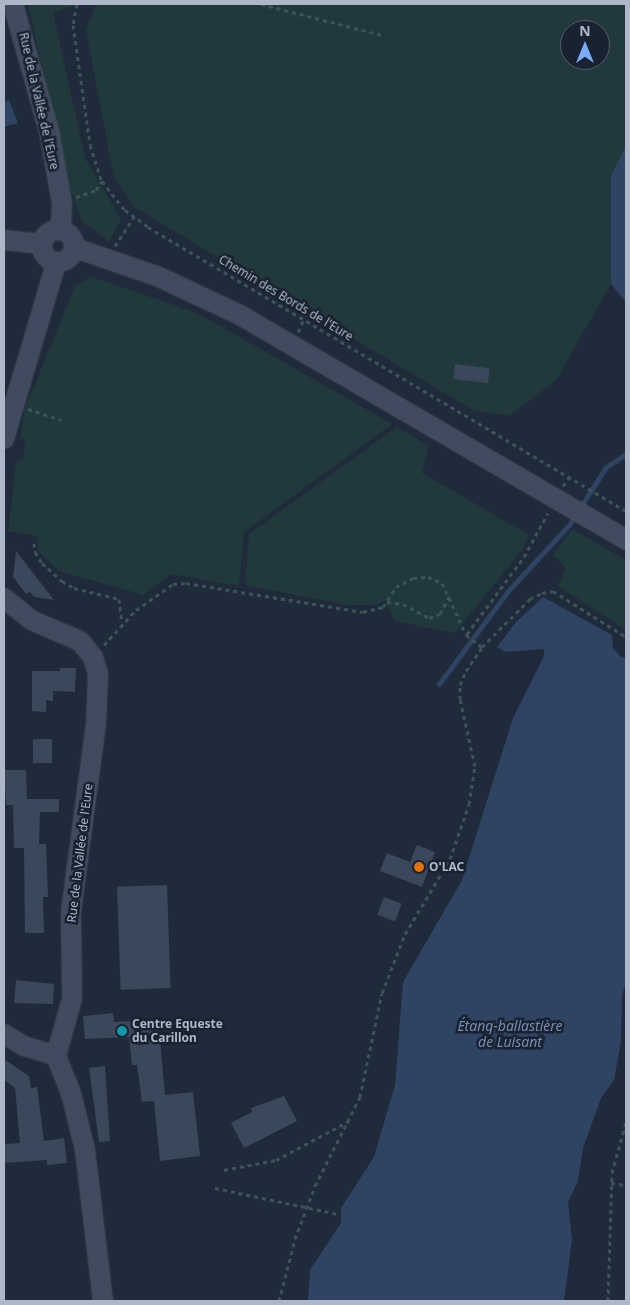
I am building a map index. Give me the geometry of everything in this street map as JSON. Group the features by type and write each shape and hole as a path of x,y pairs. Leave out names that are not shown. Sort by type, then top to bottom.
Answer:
{"street":[{"name":"Rue de la Vallée de l'Eure","path":"13,4 49,131 62,203 61,230"},
{"path":"61,230 73,239 75,248 66,261 56,263 47,258 42,244 51,232 61,230"},
{"path":"4,240 42,244"},
{"path":"75,248 166,280 240,315 626,540"},
{"path":"4,439 56,263"},
{"path":"4,598 31,620 80,641 93,657"},
{"name":"Rue de la Vallée de l'Eure","path":"56,1056 72,999 71,912 96,724 98,673 93,657"},
{"path":"4,1034 24,1046 56,1056 72,1093 85,1150 103,1301"}],"path":[{"name":"Chemin des Bords de l'Eure","path":"77,4 73,25 90,146 102,181 125,210 148,227 626,511"},
{"path":"261,4 382,35"},
{"path":"62,203 96,190 102,181"},
{"path":"20,407 61,420"},
{"path":"466,634 524,557 543,522"},
{"path":"34,543 35,552 42,563 62,581 74,588 119,598 122,623"},
{"path":"93,657 122,623 173,584 186,583 336,610 376,610 387,602 396,587 413,578 428,577 442,583 450,595 466,634 482,646"},
{"path":"279,1301 292,1248 324,1163 350,1121 360,1098 382,993 406,934 450,860 469,804 475,766 460,685 482,646 530,599 553,591 626,637"},
{"path":"387,602 403,604 429,618 440,614 450,595"},
{"path":"224,1170 276,1160 350,1121"},
{"path":"608,1301 612,1183 626,1122"},
{"path":"612,1183 626,1185"},
{"path":"215,1188 338,1214"}],"green space":[{"path":"28,4 80,4 53,12 85,158 121,219 109,242 82,221 68,183"},
{"path":"96,4 626,4 626,146 611,176 611,284 556,380 509,416 473,410 134,207 114,178 86,30"},
{"path":"92,277 197,313 392,424 244,532 239,586 171,574 144,595 59,571 38,551 37,536 8,531 16,461 23,460 25,439 20,439 24,411 75,286"},
{"path":"397,427 429,446 422,473 529,535 522,550 455,633 395,621 385,601 374,605 348,605 245,585 249,534"},
{"path":"572,529 626,560 626,630 558,586 566,568 553,555"}],"water":[{"path":"9,100 18,123 4,127 4,102"},
{"path":"626,146 626,302 611,284 611,175"},
{"name":"Étang-ballastière de Luisant","path":"543,597 612,635 613,648 621,657 626,658 626,981 622,996 621,1041 614,1080 601,1098 583,1148 578,1181 568,1202 572,1240 564,1301 308,1301 310,1270 341,1223 341,1208 374,1157 395,1085 403,982 462,880 513,718 544,656 544,649 506,652 497,647 516,622"}],"building":[{"path":"455,364 490,368 488,383 453,379"},
{"path":"16,551 54,600 35,597 30,592 26,594 13,577"},
{"path":"60,668 76,668 75,692 53,691 53,701 46,700 46,712 32,711 32,671 60,671"},
{"path":"33,739 52,739 52,763 33,763"},
{"path":"4,770 26,770 27,799 59,799 59,812 40,812 39,844 46,844 48,897 43,897 44,933 25,933 24,848 14,848 13,805 6,805"},
{"name":"O'LAC","path":"417,845 435,852 422,887 380,871 387,853 410,862"},
{"path":"167,885 171,988 121,990 117,887"},
{"path":"384,897 402,904 395,922 377,915"},
{"path":"16,980 54,984 53,1004 14,1003"},
{"path":"113,1013 114,1022 158,1019 165,1095 193,1092 200,1156 160,1161 154,1101 142,1102 137,1065 132,1065 129,1037 85,1039 83,1016"},
{"path":"4,1059 29,1076 31,1088 37,1087 44,1141 64,1138 67,1163 47,1165 47,1160 4,1163 4,1144 20,1143 15,1088 4,1080"},
{"path":"105,1066 110,1141 99,1142 89,1068"},
{"path":"284,1096 297,1121 244,1148 231,1123 252,1112 251,1108"}],"waterway":[{"path":"439,684 508,591 569,525 606,467 626,454"}],"place":[{"name":"O'LAC","path":"419,867"},
{"name":"Centre Equeste du Carillon","path":"122,1031"}]}
